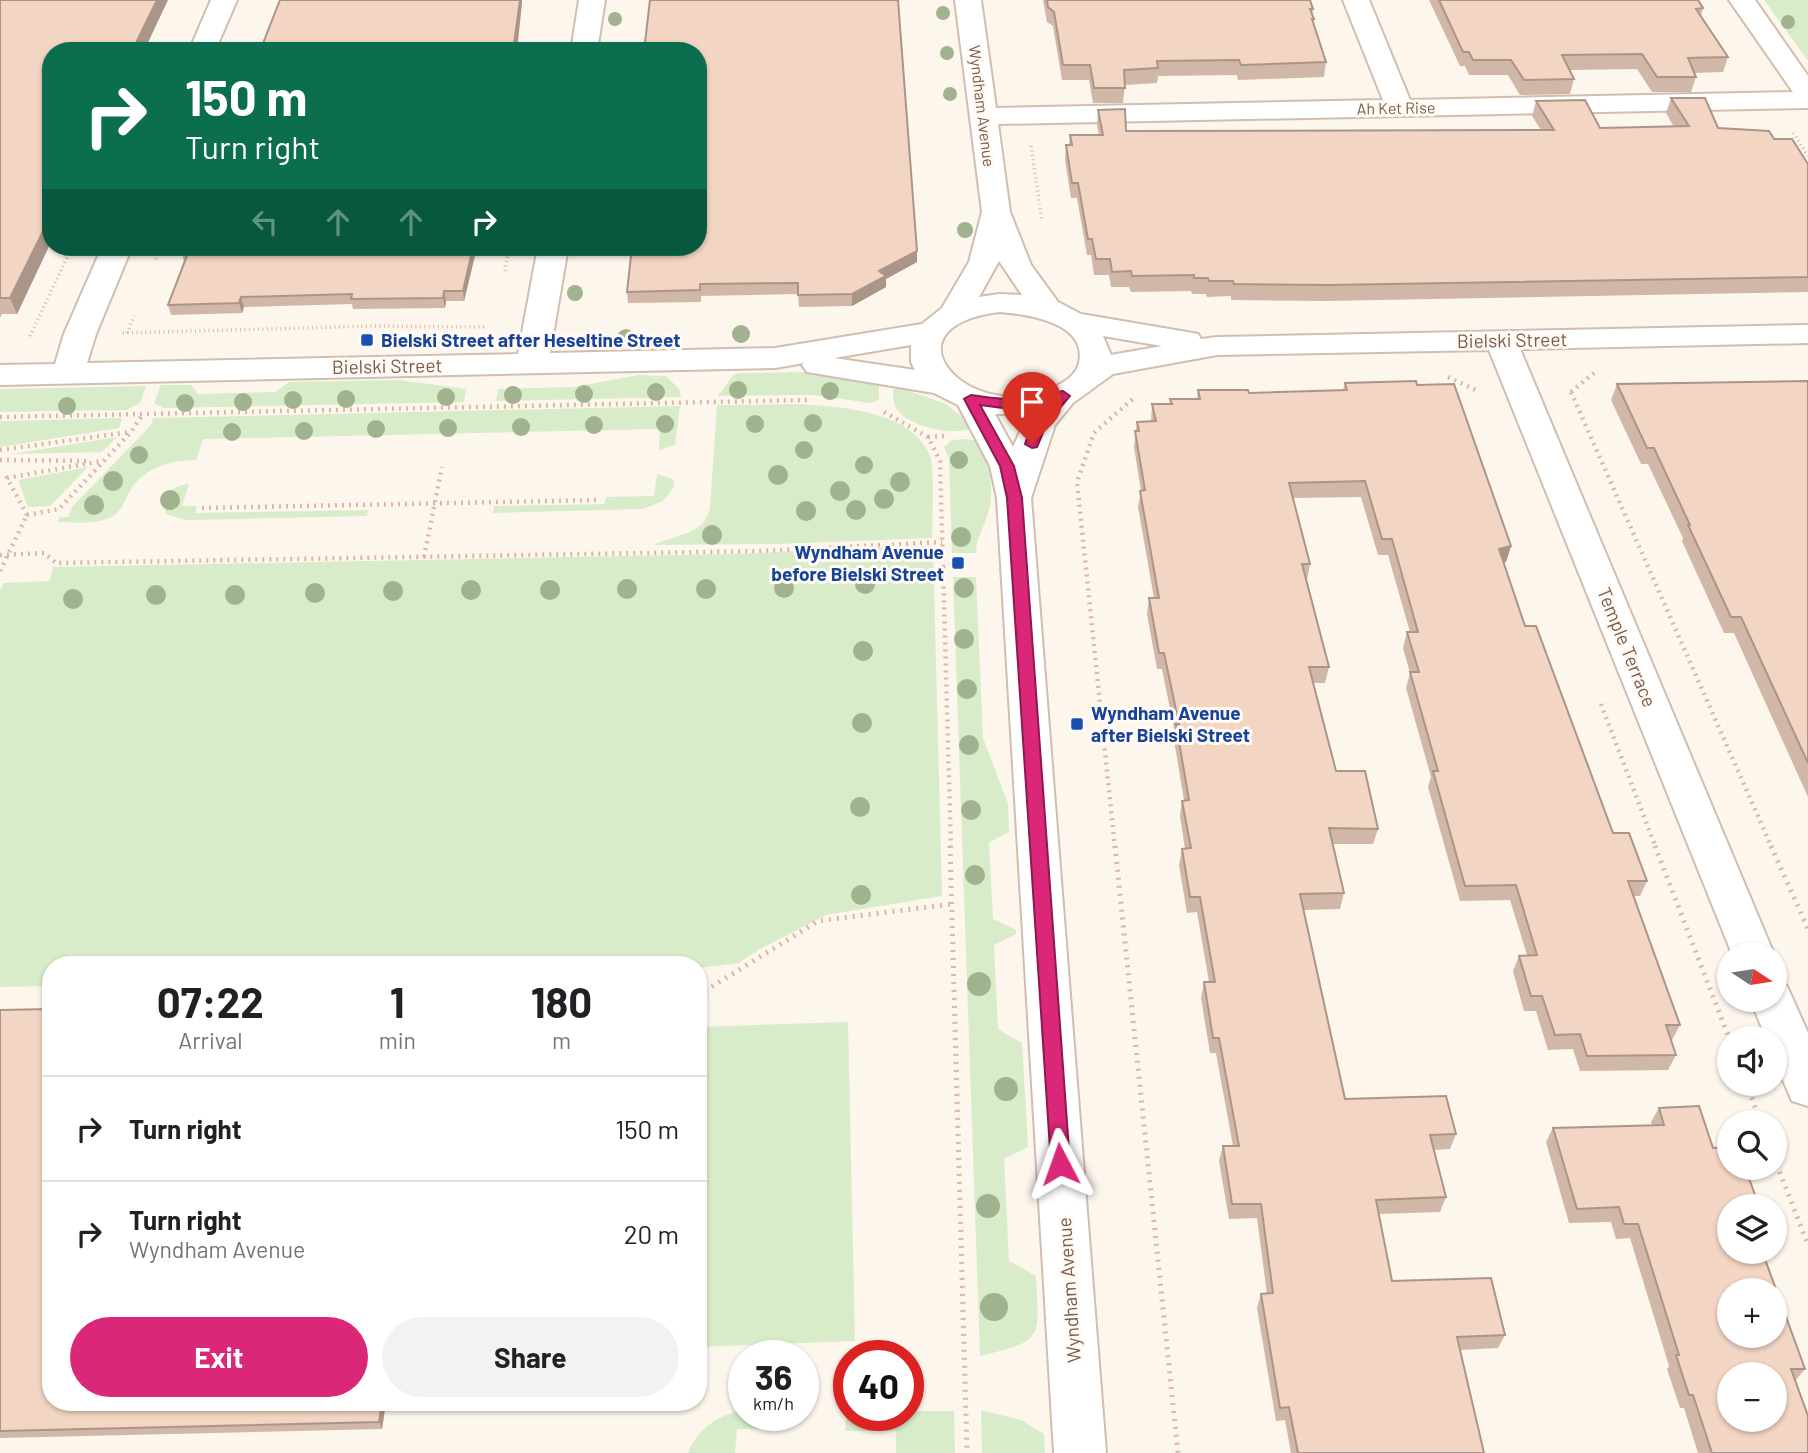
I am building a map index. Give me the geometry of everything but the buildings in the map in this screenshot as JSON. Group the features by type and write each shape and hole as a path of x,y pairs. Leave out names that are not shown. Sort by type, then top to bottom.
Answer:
{"street":[{"path":"206,42 224,0"},
{"path":"585,42 592,0"},
{"name":"Wyndham Avenue","path":"968,0 996,212 1016,266 1060,315"},
{"path":"1356,0 1400,107"},
{"path":"1742,0 1808,97"},
{"name":"Ah Ket Rise","path":"983,116 1808,97"},
{"name":"Wyndham Avenue","path":"943,323 984,262 996,212"},
{"path":"68,373 79,334 113,256"},
{"path":"532,363 551,256"},
{"path":"999,303 1060,315 1087,333 1094,347 1095,361 1089,375 1079,386 1063,396 1042,403 1018,406 956,392 930,372 925,358 925,345 943,323 975,307 999,303"},
{"name":"Bielski Street","path":"1060,315 1217,346"},
{"name":"Bielski Street","path":"0,375 775,358 943,323"},
{"name":"Bielski Street","path":"1089,375 1104,366 1217,346 1808,334"},
{"name":"Temple Terrace","path":"1501,341 1748,942"},
{"name":"Bielski Street","path":"775,358 956,392"},
{"name":"Wyndham Avenue","path":"956,392 1007,466 1014,498 1080,1453"},
{"name":"Wyndham Avenue","path":"1014,498 1037,428 1063,396"},
{"path":"1777,1012 1808,1087"}],"path":[{"path":"30,336 68,256"},
{"path":"20,337 372,326 495,327"},
{"path":"1446,376 1482,393"},
{"path":"1143,390 1094,433 1077,482 1178,1453"},
{"path":"1571,392 1808,929"},
{"path":"0,417 812,400"},
{"path":"874,408 911,425 928,437 937,450 940,461 968,1453"},
{"path":"27,515 58,509 131,432 143,414"},
{"path":"0,450 131,432"},
{"path":"0,460 103,461"},
{"path":"27,515 7,478 103,461"},
{"path":"424,557 442,467"},
{"path":"202,508 601,500"},
{"path":"0,571 27,515"},
{"path":"0,555 44,553 56,563 762,551 942,542"},
{"path":"943,567 958,563"},
{"path":"1601,702 1724,1026"},
{"path":"707,989 818,921 952,904"},
{"path":"1783,1180 1808,1245"}],"green space":[{"path":"1764,0 1808,0 1808,61"},
{"path":"814,372 879,381 879,400 871,403 813,395 718,396 733,375 739,373"},
{"path":"639,375 666,376 679,389 681,397 496,401 498,389 574,387"},
{"path":"398,380 466,389 464,402 163,408 154,403 161,385 191,385 198,394 275,392 289,382"},
{"path":"146,386 140,403 127,410 0,412 0,389"},
{"path":"898,387 946,404 974,427 966,430 943,430 908,419 894,404 893,390"},
{"path":"799,404 873,414 908,429 921,441 932,463 932,538 778,544 654,545 696,529 707,517 710,508 717,405"},
{"path":"680,406 675,445 659,450 660,429 203,439 196,460 168,464 142,476 115,515 92,522 57,522 60,517 68,517 73,506 151,425 153,418"},
{"path":"122,418 119,428 0,447 0,421"},
{"path":"117,437 102,452 11,454"},
{"path":"952,440 982,441 990,474 991,498 976,553 952,553 949,458 944,447"},
{"path":"88,467 50,506 28,507 18,480"},
{"path":"657,474 673,479 674,487 663,501 643,509 493,513 494,506 604,504 606,497 654,496"},
{"path":"189,484 182,506 197,506 195,513 368,510 367,516 186,520 166,514 165,502 169,493"},
{"path":"933,546 942,896 826,915 760,949 739,963 707,967 707,956 42,956 42,986 0,987 0,591 4,583 50,581 53,567 730,554"},
{"path":"953,577 976,577 983,738 1008,804 1009,832 989,842 993,919 1016,930 1016,934 994,945 998,1029 1022,1043 1028,1147 1004,1159 1009,1261 1036,1276 1038,1313 1034,1334 1027,1341 980,1356"},
{"path":"848,1022 855,1340 819,1342 819,1340 728,1340 728,1346 707,1347 707,1027"},
{"path":"981,1410 1021,1420 1044,1434 1045,1453 982,1453"},
{"path":"924,1411 954,1411 955,1453 896,1453 896,1431 924,1431"},
{"path":"726,1415 728,1431 737,1431 735,1453 688,1453 703,1430"}],"place":[{"name":"Bielski Street after Heseltine Street","path":"367,340"},
{"name":"Wyndham Avenue before Bielski Street","path":"958,563"},
{"name":"Wyndham Avenue after Bielski Street","path":"1077,724"}],"route":[{"path":"1032,444 1040,421 1063,396 1042,403 1018,406 971,399 972,406 1007,466 1014,498 1060,1164"}]}
